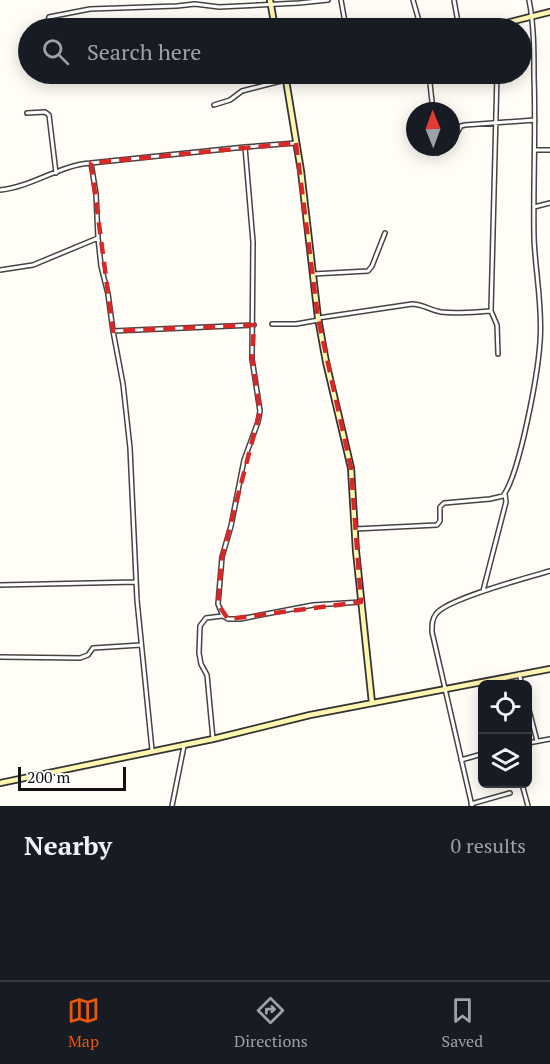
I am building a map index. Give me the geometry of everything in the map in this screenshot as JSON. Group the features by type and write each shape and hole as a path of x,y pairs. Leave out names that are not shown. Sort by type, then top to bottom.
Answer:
{"street":[{"path":"50,18 50,16 90,9 195,4 212,7 328,0"},
{"path":"341,0 344,18"},
{"path":"413,0 418,18"},
{"path":"454,0 457,18"},
{"path":"483,592 506,502 505,494 519,456 540,346 534,207 535,120 532,16 529,0"},
{"path":"270,2 273,18"},
{"path":"525,18 550,12"},
{"path":"214,105 230,100 242,91 262,84"},
{"path":"286,84 318,319 353,480 361,602 372,703"},
{"path":"430,84 432,102"},
{"path":"497,84 491,311 498,325 498,354"},
{"path":"27,113 45,112 49,115 56,173"},
{"path":"460,129 462,126 535,120"},
{"path":"0,190 19,187 82,163 296,143"},
{"path":"223,616 218,604 222,557 231,526 244,460 260,417 252,359 253,242 245,147"},
{"path":"535,150 550,150"},
{"path":"91,163 96,194 98,238 123,384 130,448 136,582 152,750"},
{"path":"534,207 550,203"},
{"path":"313,274 368,271 385,233"},
{"path":"0,270 33,265 98,238"},
{"path":"272,324 296,324 412,304 456,314 491,311"},
{"path":"113,331 254,325"},
{"path":"355,530 437,525 440,521 440,507 444,503 497,498 505,494"},
{"path":"510,793 471,805 432,632 432,620 437,612 446,606 550,571"},
{"path":"0,585 136,582"},
{"path":"213,739 207,675 200,659 200,626 206,618 223,616 228,619 240,619 313,605 361,602"},
{"path":"0,657 80,658 88,655 93,648 141,645"},
{"path":"494,680 550,669"},
{"path":"519,674 521,680"},
{"path":"0,783 213,739 310,715 478,683"},
{"path":"532,722 537,741"},
{"path":"532,742 550,739"},
{"path":"172,806 184,744"},
{"path":"461,760 478,755"},
{"path":"523,788 528,806"}],"highlighted area":[{"path":"296,143 318,318 351,468 361,602 228,619 218,604 222,557 260,411 252,359 254,325 113,331 91,163"}]}
